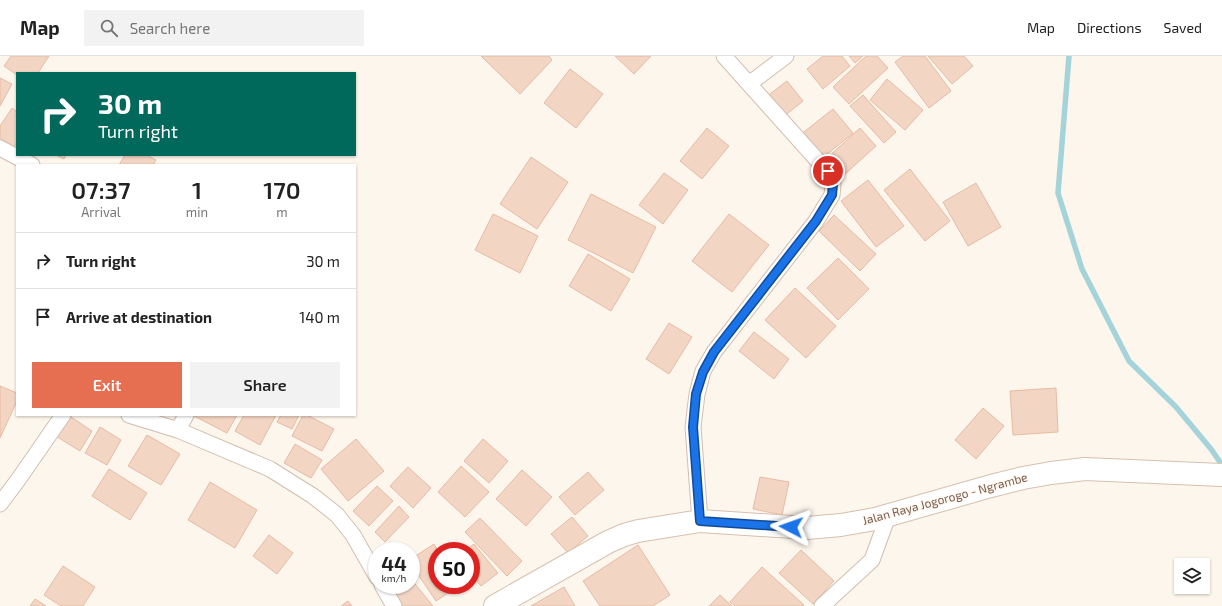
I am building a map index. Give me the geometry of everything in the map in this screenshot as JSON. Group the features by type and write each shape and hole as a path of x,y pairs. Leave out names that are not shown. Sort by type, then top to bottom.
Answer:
{"main road":[{"name":"Jalan Raya Jogorogo - Ngrambe","path":"495,606 608,542 638,531 700,521 807,528 841,525 888,516 1023,478 1085,469 1222,475"}],"street":[{"path":"700,521 693,427 696,394 703,372 714,352 816,221 832,195 833,184 828,171 724,56"},
{"path":"749,84 786,56"},
{"path":"0,148 30,164"},
{"path":"0,504 62,416"},
{"path":"132,416 178,430 270,469 313,496 337,515 353,535 368,561"},
{"path":"178,430 185,416"},
{"path":"822,606 872,560 888,516"},
{"path":"387,594 394,606"}],"building":[{"path":"11,56 49,56 39,72 16,72 16,74 4,66"},
{"path":"481,56 549,56 552,60 520,94"},
{"path":"615,56 651,56 634,74"},
{"path":"823,56 842,56 850,66 823,89 807,69"},
{"path":"849,56 863,56 855,63"},
{"path":"866,56 877,56 888,68 849,104 833,87"},
{"path":"903,56 925,56 951,91 929,108 895,62"},
{"path":"928,56 964,56 973,66 952,84"},
{"path":"570,69 603,94 576,128 544,103"},
{"path":"0,78 12,84 0,106"},
{"path":"887,79 923,110 905,130 870,100"},
{"path":"787,81 803,101 782,118 766,97"},
{"path":"863,95 896,132 884,143 850,106"},
{"path":"12,108 16,111 16,144 14,147 0,138 0,126"},
{"path":"833,109 853,133 820,160 800,135"},
{"path":"707,128 729,146 702,179 680,161"},
{"path":"860,128 876,146 844,175 828,157"},
{"path":"58,156 66,156 64,159"},
{"path":"124,156 148,156 156,160 154,164 120,164"},
{"path":"531,157 568,182 537,229 500,204"},
{"path":"910,169 950,221 925,241 884,190"},
{"path":"664,173 688,190 663,224 639,205"},
{"path":"868,180 904,226 876,247 841,201"},
{"path":"976,183 1001,227 968,246 943,202"},
{"path":"591,194 656,227 633,273 568,240"},
{"path":"493,214 538,236 520,273 475,250"},
{"path":"729,214 769,245 732,292 692,261"},
{"path":"834,215 876,254 860,271 819,231"},
{"path":"588,254 630,279 611,311 569,286"},
{"path":"838,258 869,289 838,320 807,288"},
{"path":"795,288 836,326 806,358 765,320"},
{"path":"669,323 692,337 669,374 646,359"},
{"path":"754,332 789,359 774,379 739,351"},
{"path":"0,386 16,393 16,403 0,438"},
{"path":"1056,388 1058,432 1013,435 1010,391"},
{"path":"983,408 1004,426 976,459 955,440"},
{"path":"67,416 92,431 80,451 54,435"},
{"path":"194,416 236,416 227,433"},
{"path":"243,416 275,416 260,445 235,431"},
{"path":"280,416 298,416 292,429 277,422"},
{"path":"302,416 309,416 334,429 322,451 292,436"},
{"path":"100,427 121,440 107,465 85,453"},
{"path":"147,435 180,454 161,485 128,466"},
{"path":"356,439 384,471 348,501 321,469"},
{"path":"483,439 508,461 489,483 464,461"},
{"path":"295,444 322,460 311,478 284,463"},
{"path":"461,466 489,492 465,517 438,492"},
{"path":"408,467 431,488 413,508 390,486"},
{"path":"109,469 147,493 130,520 92,496"},
{"path":"522,470 552,497 526,526 496,499"},
{"path":"588,472 604,490 575,515 559,497"},
{"path":"760,477 789,482 782,515 753,509"},
{"path":"210,482 257,510 235,548 188,520"},
{"path":"377,486 393,501 369,526 353,511"},
{"path":"399,506 409,517 385,542 375,532"},
{"path":"572,517 588,536 568,553 551,534"},
{"path":"480,518 522,561 507,576 480,548 480,542 475,542 465,532"},
{"path":"269,535 293,553 277,574 253,556"},
{"path":"638,545 670,595 653,606 600,606 583,581"},
{"path":"428,548 428,589 420,577 420,553"},
{"path":"801,550 834,581 813,604 779,573"},
{"path":"480,551 498,573 481,586 480,585"},
{"path":"63,566 95,587 83,606 61,606 44,595"},
{"path":"762,567 804,605 735,606 730,602"},
{"path":"564,587 575,606 531,606"},
{"path":"420,590 433,606 401,606 392,594 420,594"},
{"path":"431,594 446,594 436,601"},
{"path":"720,595 732,606 709,606"},
{"path":"35,599 46,606 30,606"},
{"path":"348,601 352,606 341,606"}],"waterway":[{"path":"1069,56 1058,193 1082,269 1129,361 1176,407 1211,449 1222,465"}],"route":[{"path":"791,527 700,521 693,427 696,394 703,372 714,352 816,221 832,195 833,184 828,171"}]}
